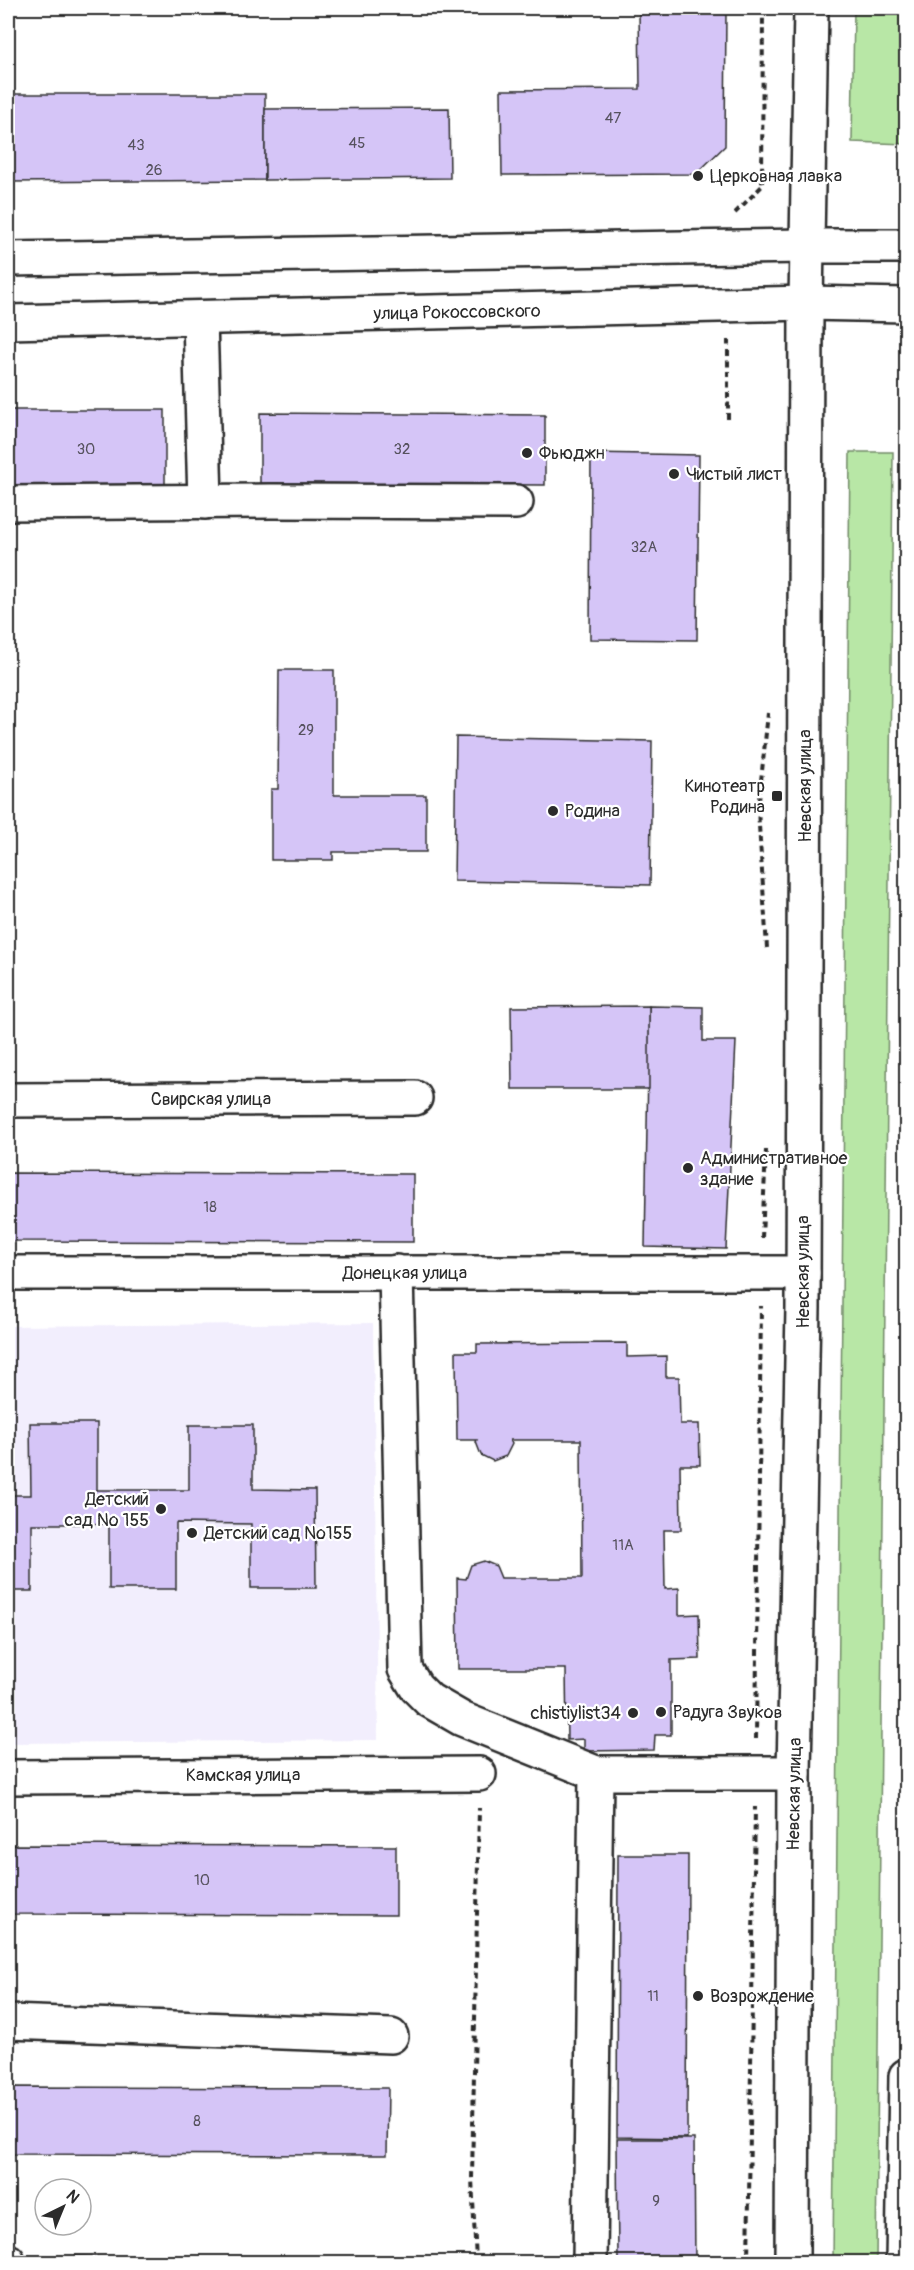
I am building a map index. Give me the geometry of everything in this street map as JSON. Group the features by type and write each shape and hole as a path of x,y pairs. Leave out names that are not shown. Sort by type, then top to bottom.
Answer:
{"main road":[{"name":"Невская улица","path":"792,2262 794,1773 802,1273 807,246 811,8"},
{"path":"8,259 906,246"},
{"name":"улица Рокоссовского","path":"8,322 807,303 906,305"},
{"path":"200,318 205,502"},
{"path":"8,503 516,502"},
{"name":"Свирская улица","path":"8,1100 415,1098"},
{"name":"Донецкая улица","path":"8,1272 802,1273"},
{"path":"396,1272 405,1669 416,1686 429,1700 462,1719 596,1773 794,1773"},
{"path":"590,2262 596,1773"},
{"name":"Камская улица","path":"8,1777 479,1774"},
{"path":"8,2022 391,2036"},
{"path":"903,2262 906,2076"}],"path":[{"path":"729,220 762,186 763,8"},
{"path":"728,419 729,336"},
{"path":"767,953 758,810 768,705"},
{"path":"748,2262 756,1773 760,1272 766,1142"},
{"path":"476,2262 472,2178 479,1774"}],"shaded area":[{"name":"Детский сад №155","path":"373,1323 378,1740 8,1743 8,1326"}],"green space":[{"path":"854,8 906,8 906,144 852,142"},
{"path":"850,452 893,452 876,2262 833,2262"}],"building":[{"path":"639,8 726,8 725,146 696,174 502,175 501,90 640,89"},
{"path":"8,94 265,94 265,180 8,182"},
{"path":"449,108 450,178 265,180 265,109"},
{"path":"8,410 165,410 165,488 8,488"},
{"path":"260,413 545,415 545,485 260,483"},
{"path":"591,453 699,455 697,640 590,639"},
{"path":"279,670 334,670 334,795 426,795 426,852 333,852 333,860 271,860 271,789 278,789"},
{"name":"Родина","path":"456,737 652,741 650,885 454,881"},
{"name":"Административное здание","path":"649,1006 703,1007 703,1041 736,1041 726,1249 645,1247"},
{"path":"649,1006 649,1089 512,1089 511,1007"},
{"path":"8,1173 413,1174 413,1242 8,1241"},
{"path":"627,1343 627,1357 666,1356 666,1377 679,1377 680,1424 699,1424 700,1465 680,1465 681,1530 664,1530 665,1589 679,1588 679,1615 699,1614 700,1659 671,1660 671,1735 655,1735 654,1750 584,1751 584,1739 567,1740 566,1669 458,1669 457,1578 466,1579 471,1565 484,1561 496,1566 501,1578 582,1578 581,1440 510,1440 512,1444 506,1456 493,1461 481,1455 477,1440 457,1440 456,1352 477,1352 477,1344"},
{"name":"Детский сад № 155","path":"30,1423 97,1423 97,1490 189,1490 189,1425 253,1425 253,1489 315,1490 316,1588 251,1588 251,1524 176,1523 176,1589 109,1589 109,1524 32,1524 32,1591 8,1591 8,1495 31,1495"},
{"path":"8,1845 396,1846 396,1915 8,1914"},
{"path":"618,1855 688,1855 687,2138 617,2137"},
{"path":"8,2087 388,2088 387,2155 8,2154"},
{"path":"617,2139 694,2139 695,2262 618,2262"},
{"path":"75,2256 226,2261 226,2262 75,2262"}],"place":[{"name":"Церковная лавка","path":"698,176"},
{"name":"Фьюджн","path":"527,453"},
{"name":"Чистый лист","path":"674,474"},
{"name":"Кинотеатр Родина","path":"777,796"},
{"name":"Родина","path":"553,811"},
{"name":"Административное здание","path":"688,1168"},
{"name":"Детский сад № 155","path":"161,1509"},
{"name":"Детский сад №155","path":"192,1533"},
{"name":"Радуга Звуков","path":"661,1712"},
{"name":"chistiylist34","path":"633,1713"},
{"name":"Возрождение","path":"698,1996"}]}
